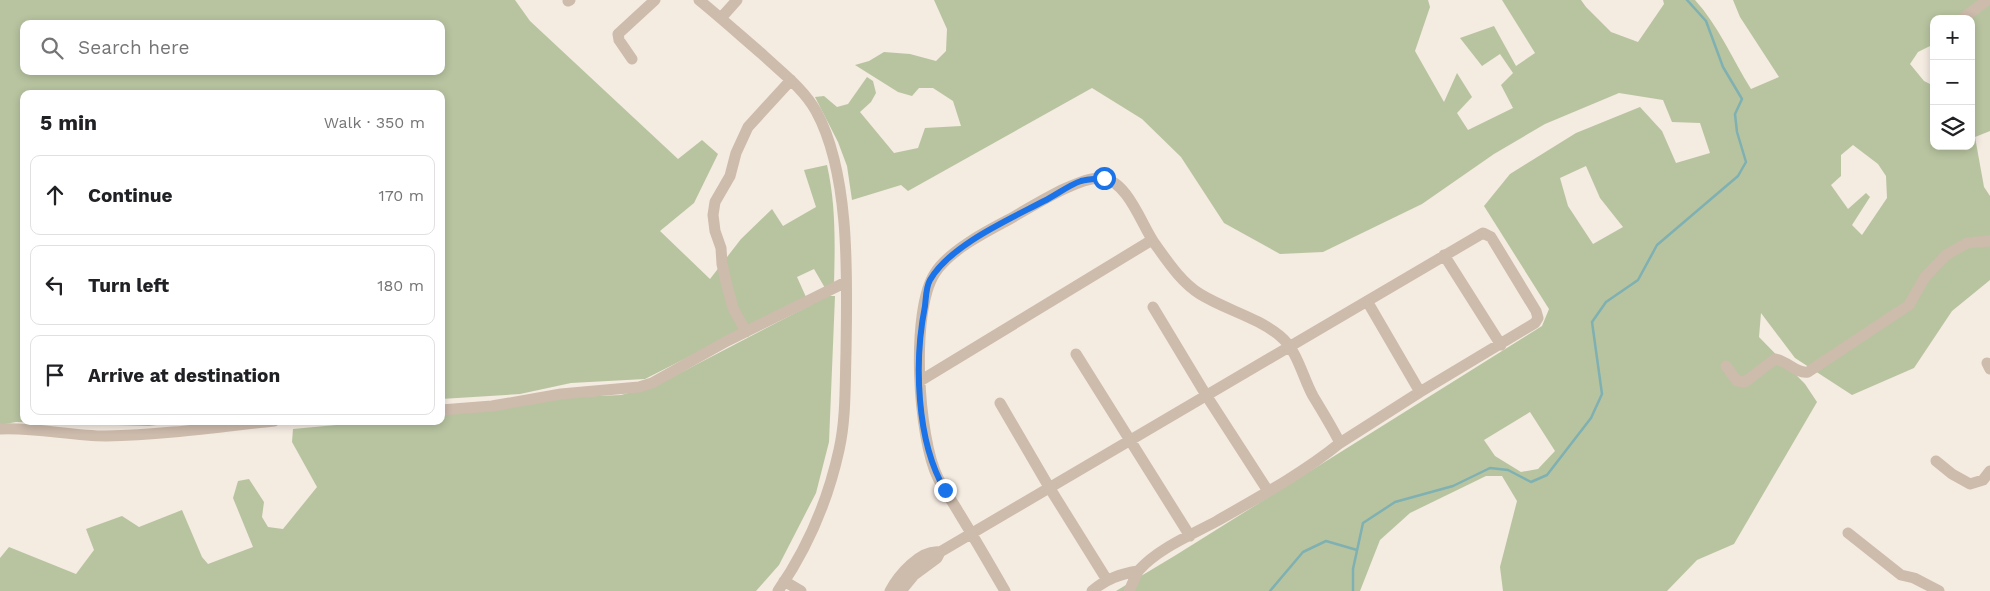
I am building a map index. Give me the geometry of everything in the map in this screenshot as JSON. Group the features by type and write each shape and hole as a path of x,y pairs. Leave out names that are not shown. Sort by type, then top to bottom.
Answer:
{"street":[{"path":"632,59 619,40 618,34 655,0"},
{"path":"701,0 791,80 816,110 832,148 837,172 843,219 846,282 845,384 840,448 826,500 817,521 780,588 801,591"},
{"path":"721,18 737,0"},
{"path":"1967,15 1987,0"},
{"path":"746,332 733,308 727,286 722,264 721,248 715,232 713,215 715,202 730,176 736,154 748,128 791,80"},
{"path":"1006,591 937,476 924,431 920,400 920,330 929,282 936,270 954,253 997,226 1080,181 1104,178 1120,187 1134,207 1152,240 1176,273 1198,293 1265,326 1291,346 1312,395 1340,443"},
{"path":"895,590 937,558 940,552 1048,487 1483,233 1494,239 1536,311 1538,318 1535,323 1420,392 1268,491 1152,560 1138,571 1129,591"},
{"path":"920,380 1152,240"},
{"path":"1726,366 1737,381 1745,382 1775,359 1784,361 1798,371 1808,372 1909,305 1925,276 1946,255 1967,244 1990,240"},
{"path":"1444,255 1501,345"},
{"path":"445,410 492,406 561,394 639,387 652,383 746,332 846,282"},
{"path":"1367,301 1420,392"},
{"path":"1154,308 1206,395 1268,491"},
{"path":"1076,354 1190,536"},
{"path":"1000,403 1048,487 1107,580"},
{"path":"0,429 19,428 57,433 107,436 229,425"},
{"path":"1936,461 1952,474 1970,484 1983,480 1990,471"},
{"path":"1848,533 1901,575 1914,578 1939,591"},
{"path":"1092,591 1107,580 1124,573 1138,571"}],"green space":[{"path":"0,0 515,0 530,21 678,159 702,140 718,154 694,203 660,231 710,279 741,239 772,209 783,226 816,207 804,170 827,165 835,240 834,285 825,288 814,269 797,277 806,297 645,379 571,383 520,394 445,399 445,90 20,90 20,422 0,425"},
{"path":"934,0 1428,0 1430,7 1415,51 1444,102 1457,73 1472,97 1457,113 1468,130 1513,108 1501,85 1513,73 1500,54 1482,66 1460,38 1494,26 1516,66 1535,53 1502,0 1581,0 1611,32 1638,42 1664,4 1663,0 1695,0 1718,32 1751,89 1779,77 1740,17 1733,0 1990,0 1990,131 1975,137 1984,187 1990,196 1990,280 1952,311 1914,368 1852,395 1795,358 1761,313 1759,337 1805,384 1817,402 1734,544 1697,560 1667,591 1503,591 1500,567 1517,501 1502,476 1486,476 1410,513 1380,540 1360,591 1116,591 1542,326 1549,309 1484,206 1510,174 1576,133 1640,107 1662,131 1676,163 1710,153 1700,123 1672,122 1663,100 1619,93 1545,124 1494,154 1422,204 1323,252 1280,254 1224,223 1181,157 1142,119 1092,88 908,191 901,185 852,200 847,166 838,142 815,97 824,96 837,107 848,104 867,77 873,81 876,93 871,102 860,112 894,153 918,148 925,128 961,126 953,101 933,88 919,88 912,96 898,92 855,65 869,61 884,52 910,54 936,61 946,51 947,29","holes":["1853,145 1878,164 1886,176 1887,198 1862,235 1852,225 1870,197 1866,193 1848,209 1831,185 1841,176 1841,155","1586,166 1600,198 1623,227 1593,244 1568,206 1560,178","1530,412 1555,451 1538,469 1521,472 1495,456 1484,440"]},
{"path":"828,296 835,296 829,442 816,493 779,565 756,591 0,591 0,558 9,547 76,574 94,550 86,529 122,516 139,527 182,510 202,557 208,564 253,547 233,498 238,481 249,479 264,502 262,517 268,527 283,529 317,487 292,442 293,429 336,425 445,425 445,414 573,397 621,395 657,385"},
{"path":"116,425 157,425 149,426"}],"waterway":[{"path":"1353,591 1353,569 1363,523 1395,502 1453,486 1490,468 1508,470 1531,482 1547,475 1591,418 1602,394 1592,322 1606,302 1638,280 1657,245 1738,176 1746,162 1737,132 1735,114 1742,99 1723,67 1706,21 1687,0"},
{"path":"1270,591 1303,552 1326,541 1357,550"}],"route":[{"path":"945,490 937,476 930,455 924,431 920,400 920,330 929,282 936,270 954,253 997,226 1080,181 1104,178"}]}
